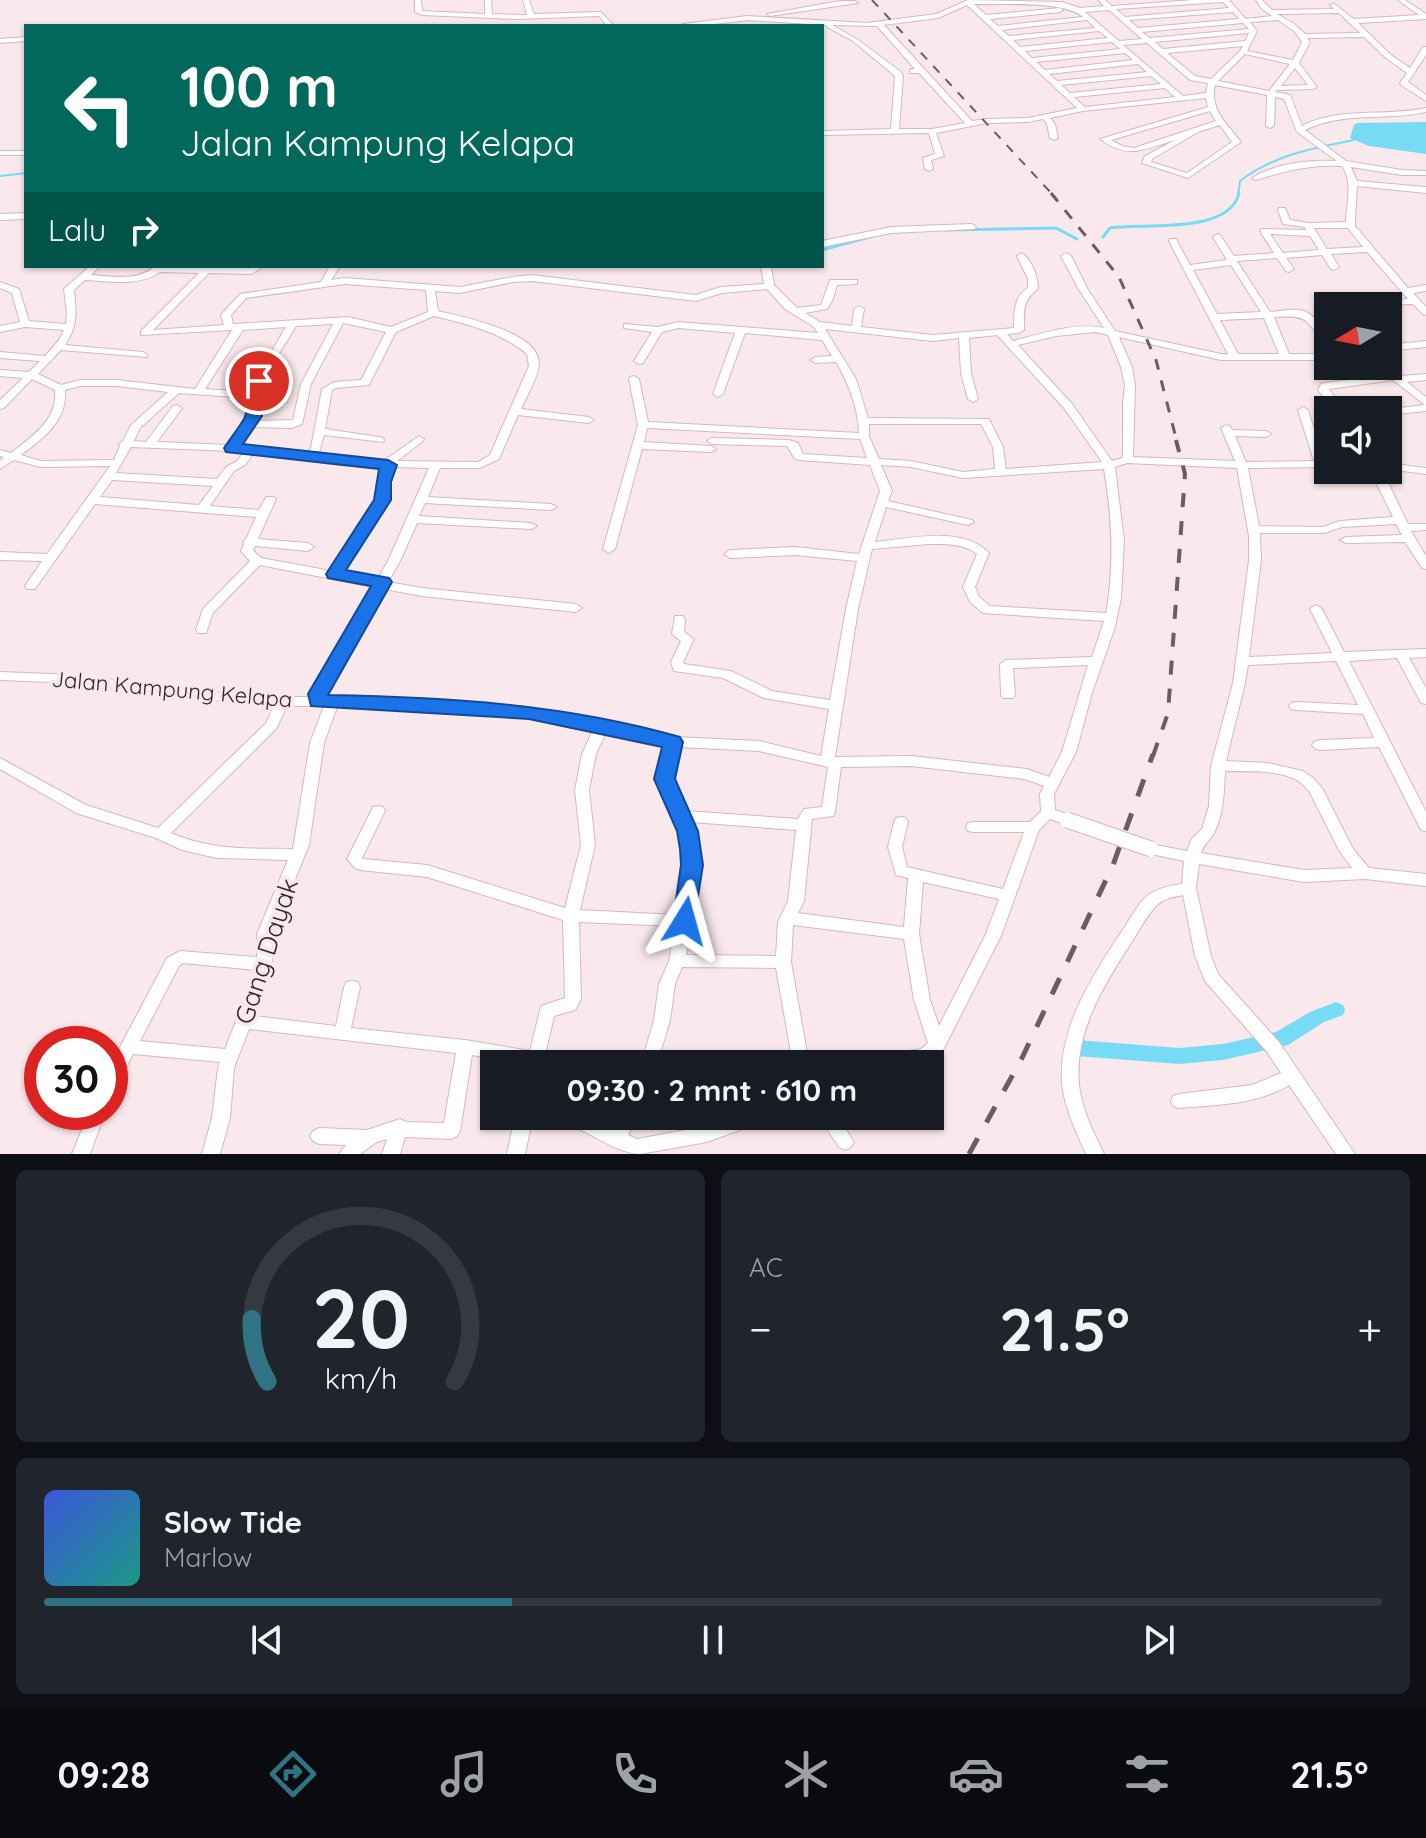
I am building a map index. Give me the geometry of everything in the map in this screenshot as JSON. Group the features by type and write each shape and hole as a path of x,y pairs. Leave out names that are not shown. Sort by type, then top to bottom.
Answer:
{"street":[{"path":"418,0 418,12 422,13 489,16 601,14 609,24"},
{"path":"488,0 489,16"},
{"path":"526,0 531,16"},
{"path":"563,0 566,15"},
{"path":"1101,0 1193,78 1273,90 1313,87 1295,63 1243,52"},
{"path":"988,17 1223,0 1254,31"},
{"path":"1259,0 1304,36 1363,35"},
{"path":"1353,21 1426,17 1401,0"},
{"path":"968,1 1083,109"},
{"path":"747,18 879,24 938,16 968,1 1062,4 1078,9 1181,98"},
{"path":"699,24 855,3"},
{"path":"1136,30 1244,21 1336,8 1353,21 1389,59 1411,72"},
{"path":"1122,19 1235,10"},
{"path":"999,28 1089,18"},
{"path":"824,23 855,40 897,72 895,133"},
{"path":"879,24 917,71 970,124"},
{"path":"1010,38 1101,29"},
{"path":"1021,49 1254,31"},
{"path":"1194,132 1148,158 1146,163 1182,176 1194,173 1237,142 1212,108 1209,95 1212,83 1243,52 1254,31"},
{"path":"1270,126 1273,90 1295,63 1306,42 1304,36"},
{"path":"0,41 24,39"},
{"path":"1162,51 1249,43"},
{"path":"1426,49 1422,65 1404,81 1405,86 1426,99"},
{"path":"1032,60 1126,51"},
{"path":"1043,72 1138,62"},
{"path":"1054,83 1151,74"},
{"path":"1068,95 1165,86"},
{"path":"1273,90 1289,100 1292,116 1300,130 1350,172 1354,183 1351,225 1368,249 1422,306"},
{"path":"824,133 932,131 1209,95"},
{"path":"1212,108 1104,138 1130,150 1222,122"},
{"path":"1300,130 1327,117 1397,115 1426,110"},
{"path":"1045,117 1051,124 1054,138"},
{"path":"929,169 927,158 940,156 932,131"},
{"path":"0,153 24,153"},
{"path":"1256,178 1294,165 1343,164 1407,174 1426,173"},
{"path":"1354,183 1426,190"},
{"path":"1282,210 1286,222 1310,229 1334,267"},
{"path":"0,217 24,216"},
{"path":"1283,262 1264,231 1351,225"},
{"path":"824,244 891,230 972,227"},
{"path":"1217,237 1268,315 1286,358"},
{"path":"1173,241 1235,357"},
{"path":"1188,268 1233,262 1283,262 1323,251 1368,249"},
{"path":"818,325 933,338 1019,330 1023,295 1033,289 1033,279 1022,256"},
{"path":"1066,256 1075,279 1111,330 1125,362 1130,388 1131,431 1127,460"},
{"path":"0,406 58,347 70,327 73,312 69,289 93,268"},
{"path":"82,277 146,277 160,268 251,271 256,268"},
{"path":"124,444 232,448 388,465 480,465 490,462 498,453 534,357 510,335 433,313 392,330 356,320 340,320 144,331 209,268"},
{"path":"325,283 334,268"},
{"path":"507,278 511,268"},
{"path":"766,268 769,286 788,307 818,325 851,379 864,436 886,491 852,609 837,706 828,812 806,815 796,901 787,918 783,962 799,1050"},
{"path":"234,327 226,315 243,296 345,281 430,288 480,288 507,278 570,281 696,298 721,290 769,286"},
{"path":"796,311 824,307 829,302 833,282 854,282"},
{"path":"0,285 16,291 25,324"},
{"path":"430,288 433,313"},
{"path":"1406,291 1426,288"},
{"path":"856,328 859,309"},
{"path":"1214,317 1305,314 1314,326"},
{"path":"249,424 292,425 298,422 306,384 340,320"},
{"path":"232,448 249,424 255,411 254,395 294,322"},
{"path":"0,329 25,324 70,327"},
{"path":"627,326 658,330 688,324 827,337"},
{"path":"198,392 234,327"},
{"path":"1011,344 1084,328 1111,330 1176,348 1235,357 1314,357"},
{"path":"311,458 316,448 327,389 334,385 365,383 392,330"},
{"path":"639,361 658,330"},
{"path":"718,394 741,330"},
{"path":"931,1050 937,1045 993,936 1033,827 1048,813 1047,794 1061,771 1074,737 1111,617 1118,574 1119,515 1109,465 1068,406 1026,364 1000,332"},
{"path":"964,335 964,362 973,399"},
{"path":"1402,347 1426,344"},
{"path":"58,347 143,355"},
{"path":"0,355 47,359"},
{"path":"815,360 840,359"},
{"path":"0,373 31,375 60,388 80,383 117,383 254,395"},
{"path":"1402,379 1426,377"},
{"path":"609,549 643,425 634,379"},
{"path":"1328,396 1323,390 1325,386 1363,380"},
{"path":"1401,380 1426,405"},
{"path":"0,466 6,455 52,422 61,402 60,388"},
{"path":"31,586 118,463 124,444 135,427 176,390"},
{"path":"1402,409 1426,405"},
{"path":"149,445 177,408"},
{"path":"1303,410 1314,438"},
{"path":"515,412 589,420"},
{"path":"863,421 985,421 998,447 1001,471"},
{"path":"643,425 712,437 789,443 794,445 799,457 921,465 963,475 1109,465 1127,460 1242,465 1314,464"},
{"path":"318,431 379,440"},
{"path":"1266,434 1227,431 1242,465 1254,529 1255,560 1242,661 1230,727 1218,766 1214,818 1208,832 1197,842 1189,888 1203,956 1211,977 1273,1047 1346,1154"},
{"path":"637,445 712,437 864,436"},
{"path":"708,461 712,437"},
{"path":"335,574 382,500 388,465 396,454 419,439"},
{"path":"202,509 220,483 251,450"},
{"path":"6,455 41,464 118,463"},
{"name":"Gang Dayak","path":"211,1154 221,1118 226,1068 264,964 265,934 302,845 325,701 318,694 415,519 436,465"},
{"path":"1402,468 1426,471"},
{"path":"109,476 220,483"},
{"path":"1383,484 1404,529 1426,564"},
{"path":"270,499 247,551 257,561 382,582 422,592 576,608"},
{"path":"93,500 262,514"},
{"path":"423,500 551,507"},
{"path":"884,503 968,522"},
{"path":"415,519 531,526"},
{"path":"1254,529 1324,530 1340,524 1404,529"},
{"path":"1346,540 1426,527"},
{"path":"730,554 866,552 935,539 978,548 983,553 969,587 974,599 987,610 1111,617"},
{"path":"249,542 308,547"},
{"path":"0,556 51,558"},
{"path":"202,630 207,612 257,561"},
{"path":"1316,609 1426,826"},
{"path":"679,619 678,634 688,639 677,662 679,668 726,674 769,695 837,706"},
{"path":"1400,653 1426,700"},
{"path":"1242,661 1426,653"},
{"path":"1008,695 1006,664 1096,661"},
{"name":"Jalan Kampung Kelapa","path":"1,677 76,679 223,698 408,703 529,712 673,742 759,746 831,763 920,762 1027,774 1052,784"},
{"path":"161,834 271,726 283,701"},
{"path":"1296,706 1368,710"},
{"path":"538,1050 547,1011 569,1005 573,999 571,916 588,845 582,790 589,754 601,728"},
{"path":"653,1050 662,1020 667,984 677,961 692,865 688,831 664,779 673,742"},
{"path":"1319,745 1383,742"},
{"path":"0,763 81,809 161,834 187,846 217,853 298,855"},
{"path":"1218,766 1286,771 1307,780 1315,788 1347,852 1365,873"},
{"path":"378,811 354,859 360,864 427,871 571,916 685,921"},
{"path":"1048,813 1151,849 1192,857 1304,876 1365,873 1426,880"},
{"path":"681,816 804,825"},
{"path":"901,822 895,847 898,868 1009,896"},
{"path":"973,827 1033,827"},
{"path":"916,875 911,934 922,1000 937,1045"},
{"path":"1095,1154 1079,1123 1071,1096 1070,1049 1093,992 1151,901 1165,893 1189,888"},
{"path":"787,918 911,934"},
{"path":"128,1045 173,962 180,957 264,964"},
{"path":"677,961 783,962"},
{"path":"342,1034 352,987"},
{"path":"245,1022 480,1050"},
{"path":"128,1047 231,1056"},
{"path":"348,1154 368,1138 400,1127 415,1131 451,1131 465,1047"},
{"path":"1179,1101 1258,1092 1279,1084 1291,1075"},
{"path":"391,1154 400,1127"},
{"path":"81,1154 90,1130"},
{"path":"516,1154 521,1130"},
{"path":"597,1130 636,1150 718,1130"},
{"path":"618,1140 622,1130"},
{"path":"837,1130 845,1142"},
{"path":"319,1136 368,1138"}],"water":[{"path":"1426,122 1426,154 1369,146 1350,138 1357,123"}],"waterway":[{"path":"1238,195 1240,181 1266,165 1309,150 1354,140"},
{"path":"0,176 24,173"},
{"path":"1103,237 1110,228 1203,221 1232,206 1238,195"},
{"path":"946,230 1056,228 1077,239"},
{"path":"824,249 873,236"},
{"path":"1077,1048 1179,1056 1223,1052 1281,1039 1317,1017 1336,1010"}],"railway":[{"path":"872,0 1053,195"},
{"path":"1051,193 1119,277 1156,360 1177,442"},
{"path":"1153,756 1168,713 1185,474 1176,440"},
{"path":"969,1154 1022,1058 1113,865 1153,754"}],"route":[{"path":"259,381 254,395 254,416 232,448 388,465 382,500 335,574 382,582 318,694 318,701 408,703 529,712 673,742 664,779 688,831 691,849 685,921"}]}
